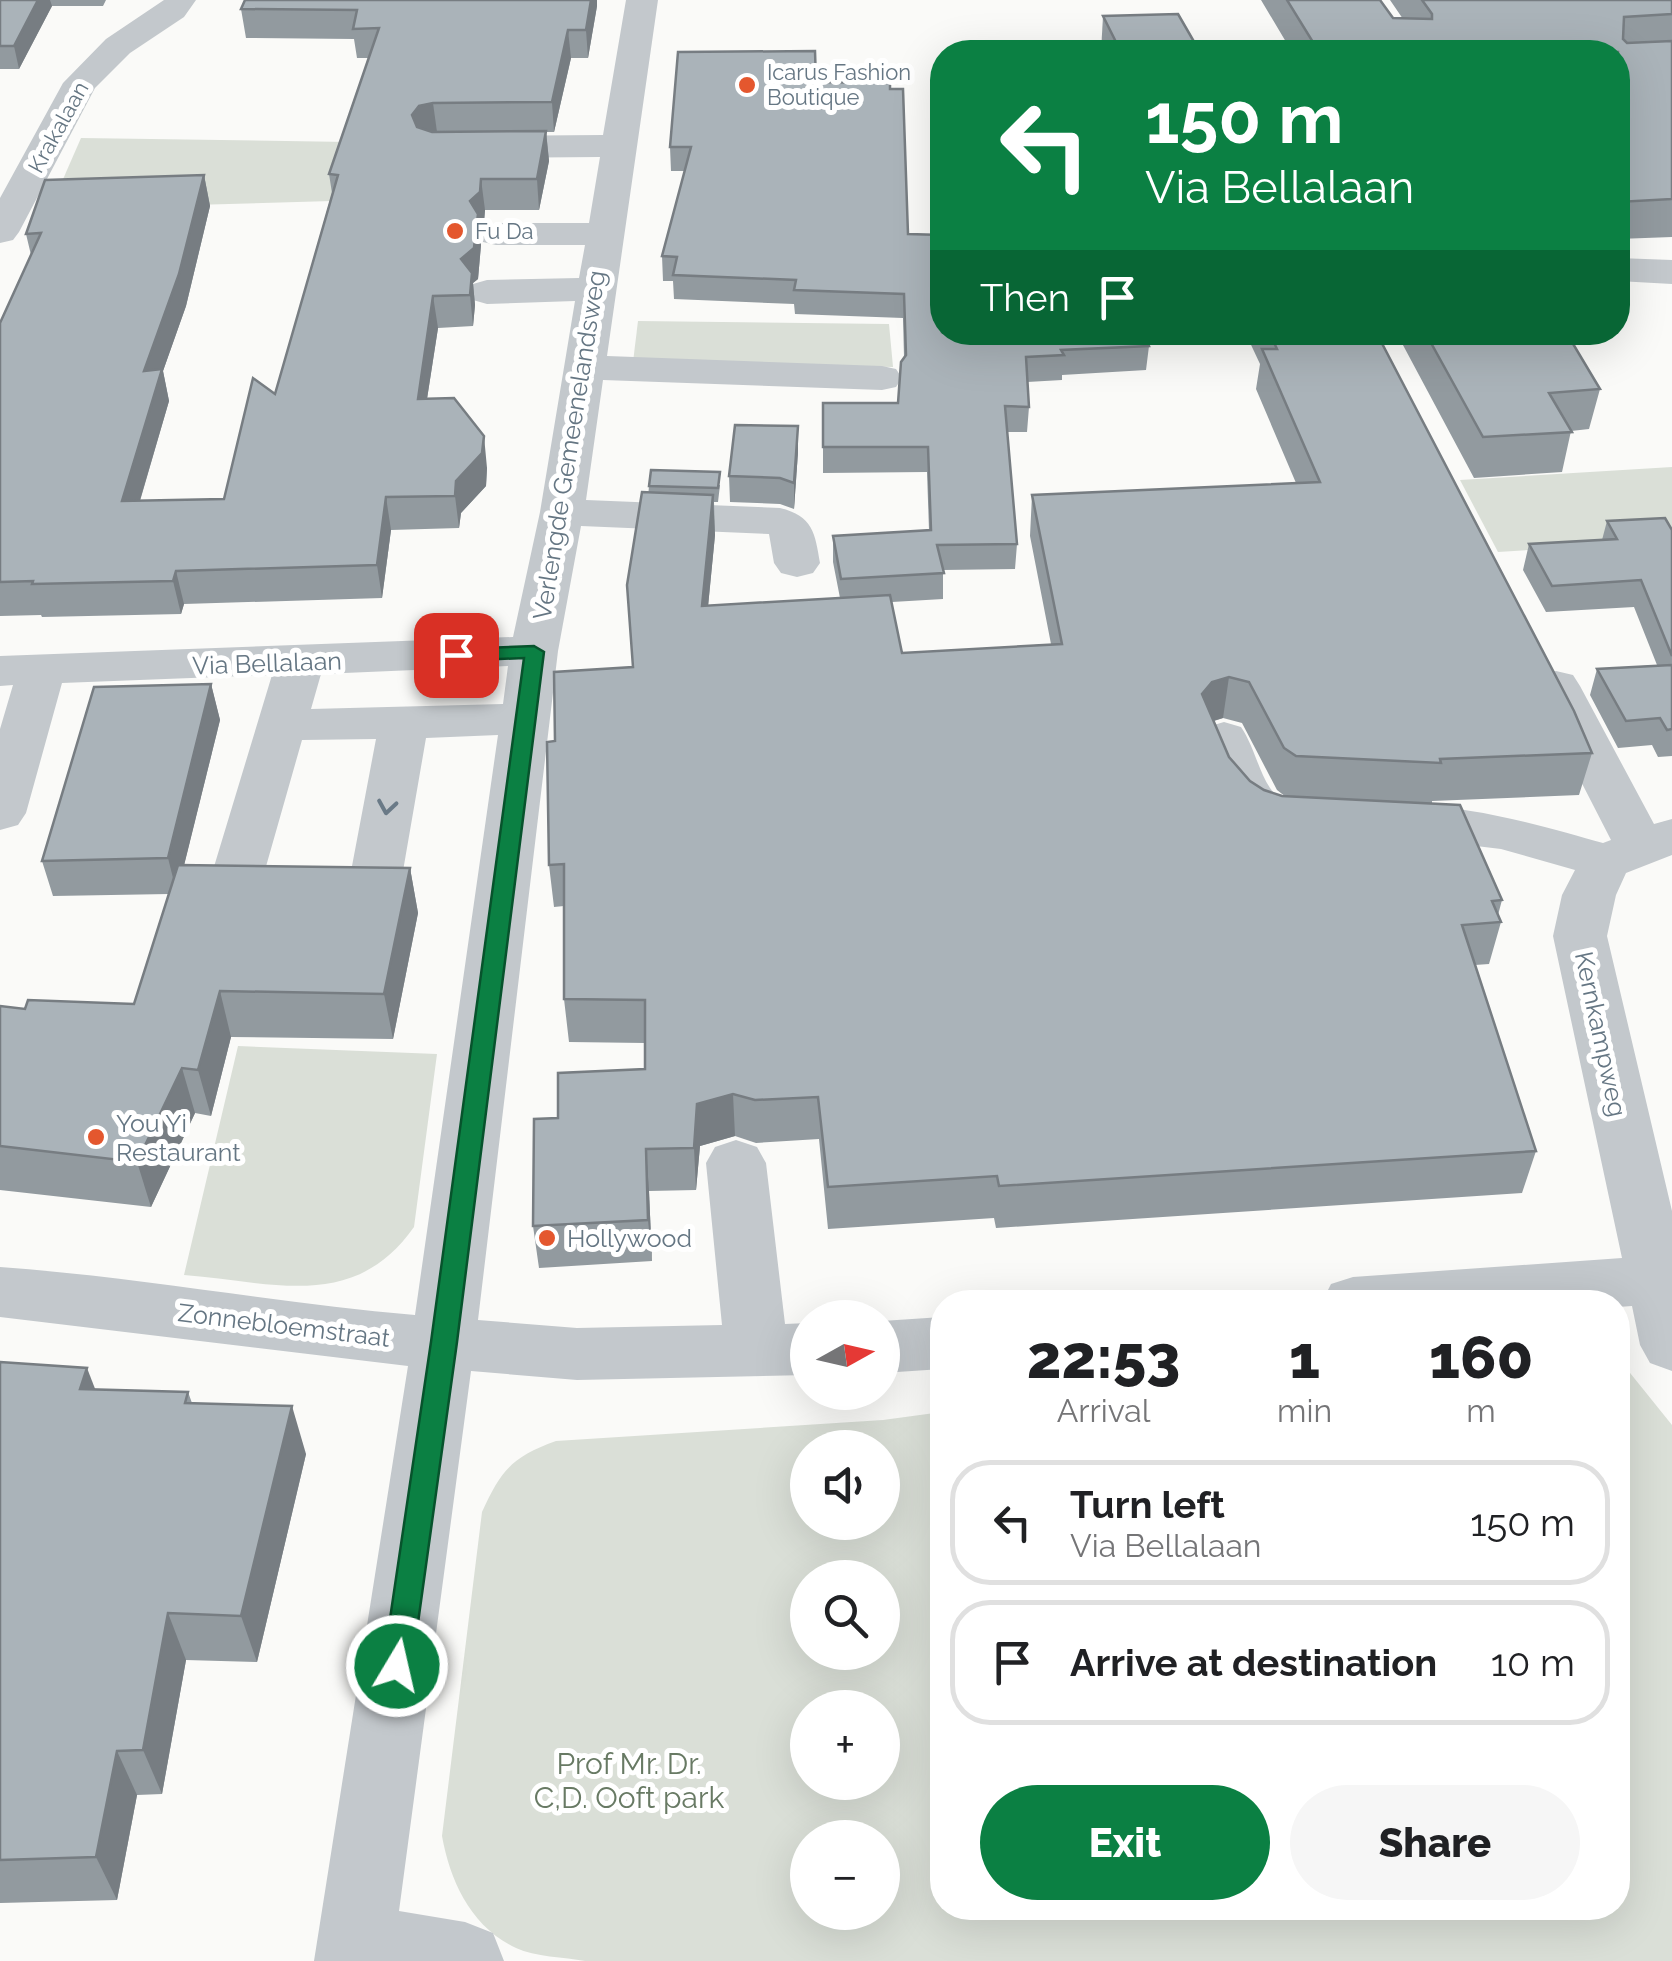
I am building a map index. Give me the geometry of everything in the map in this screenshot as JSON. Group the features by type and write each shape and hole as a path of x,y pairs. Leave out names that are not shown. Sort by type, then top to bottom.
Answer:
{"street":[{"name":"Krakalaan","path":"0,232 80,83 97,63 173,10 180,0"},
{"name":"Verlengde Gemeenelandsweg","path":"354,1951 444,1342 534,652 562,512 642,0"},
{"path":"437,147 618,146"},
{"path":"496,234 604,234"},
{"path":"1630,270 1672,272"},
{"path":"487,292 596,289"},
{"path":"582,368 882,378"},
{"path":"562,512 780,521 792,529 797,563"},
{"path":"1538,651 1639,848"},
{"name":"Via Bellalaan","path":"21,671 534,652"},
{"path":"300,662 239,870 241,880 250,888 365,884 377,871 398,740 412,723"},
{"path":"0,813 21,671"},
{"path":"281,725 525,719"},
{"path":"1224,738 1253,803 1275,818 1487,830 1639,848"},
{"name":"Kernkampweg","path":"1639,848 1589,895 1580,936 1666,1317"},
{"path":"736,1163 782,1350"},
{"name":"Zonnebloemstraat","path":"0,1292 57,1296 324,1332 577,1354 782,1350"},
{"path":"1630,1315 1666,1317"},
{"path":"900,1346 930,1344"},
{"path":"354,1951 466,1961"}],"green space":[{"path":"81,138 349,142 332,201 50,209"},
{"path":"638,321 889,324 893,367 633,362"},
{"path":"1672,467 1672,541 1498,552 1460,480"},
{"path":"238,1046 437,1054 414,1227 391,1254 365,1271 339,1281 310,1285 184,1275"},
{"name":"Prof Mr. Dr. C,D. Ooft park","path":"1630,1373 1672,1425 1672,1961 585,1961 516,1948 487,1928 465,1901 442,1836 482,1512 495,1485 518,1459 556,1441 930,1414 930,1920 1630,1920"}],"building":[{"path":"0,0 38,0 14,46 0,46"},
{"path":"245,0 591,0 586,30 568,30 552,102 433,103 419,106 412,115 417,127 432,132 546,131 537,179 481,179 480,192 470,201 478,214 474,248 461,259 472,273 470,295 433,296 418,399 454,398 484,436 482,453 456,481 455,496 386,497 377,565 176,571 173,581 0,582 0,323 41,233 26,234 45,180 204,175 179,274 144,371 162,369 122,501 224,499 253,378 275,394 338,175 329,174 379,28 353,29 357,10 241,9"},
{"path":"1287,0 1380,0 1393,18 1432,19 1422,0 1672,0 1672,14 1624,17 1624,40 1312,40"},
{"path":"1178,14 1193,40 1115,40 1103,16"},
{"path":"1672,41 1672,199 1630,201 1630,43"},
{"path":"815,51 816,82 890,83 890,89 903,89 908,234 930,235 930,345 1149,345 1061,350 1064,355 1026,357 1029,407 1005,406 1017,544 937,545 944,573 841,579 833,536 931,530 928,447 823,447 823,403 898,403 901,362 906,355 904,294 794,290 796,280 673,275 677,257 662,256 691,147 670,147 678,52"},
{"path":"1275,345 1383,345 1574,711 1592,753 1440,759 1441,763 1296,756 1284,748 1249,682 1229,677 1212,682 1202,694 1229,757 1250,781 1264,790 1282,796 1460,805 1502,900 1492,901 1501,922 1462,925 1536,1151 999,1186 997,1176 828,1187 818,1097 755,1100 733,1094 697,1104 694,1148 646,1149 648,1220 533,1226 534,1119 558,1118 558,1073 645,1069 645,1000 564,999 564,864 549,865 547,742 555,741 554,672 633,667 627,585 642,492 713,495 702,606 890,595 902,653 1062,644 1032,495 1320,482 1262,349 1277,349"},
{"path":"1432,345 1574,345 1600,389 1549,393 1572,432 1483,437"},
{"path":"735,425 798,426 794,483 780,478 729,476"},
{"path":"651,470 720,472 718,488 649,486"},
{"path":"1665,518 1672,530 1672,656 1641,580 1552,586 1529,544 1617,539 1607,521"},
{"path":"1672,665 1672,729 1667,730 1660,718 1626,721 1597,669"},
{"path":"211,684 168,858 42,861 94,687"},
{"path":"178,865 410,868 384,994 220,991 198,1070 182,1068 137,1162 0,1146 0,1006 25,1009 28,1000 134,1004"},
{"path":"0,1362 87,1368 80,1389 188,1392 185,1403 292,1406 241,1616 168,1613 143,1750 117,1751 96,1857 0,1860"}],"place":[{"name":"Icarus Fashion Boutique","path":"747,85"},
{"name":"Fu Da","path":"455,231"},
{"name":"You Yi Restaurant","path":"96,1137"},
{"name":"Hollywood","path":"547,1238"}],"route":[{"path":"397,1666 444,1342 534,652 456,655"}]}
